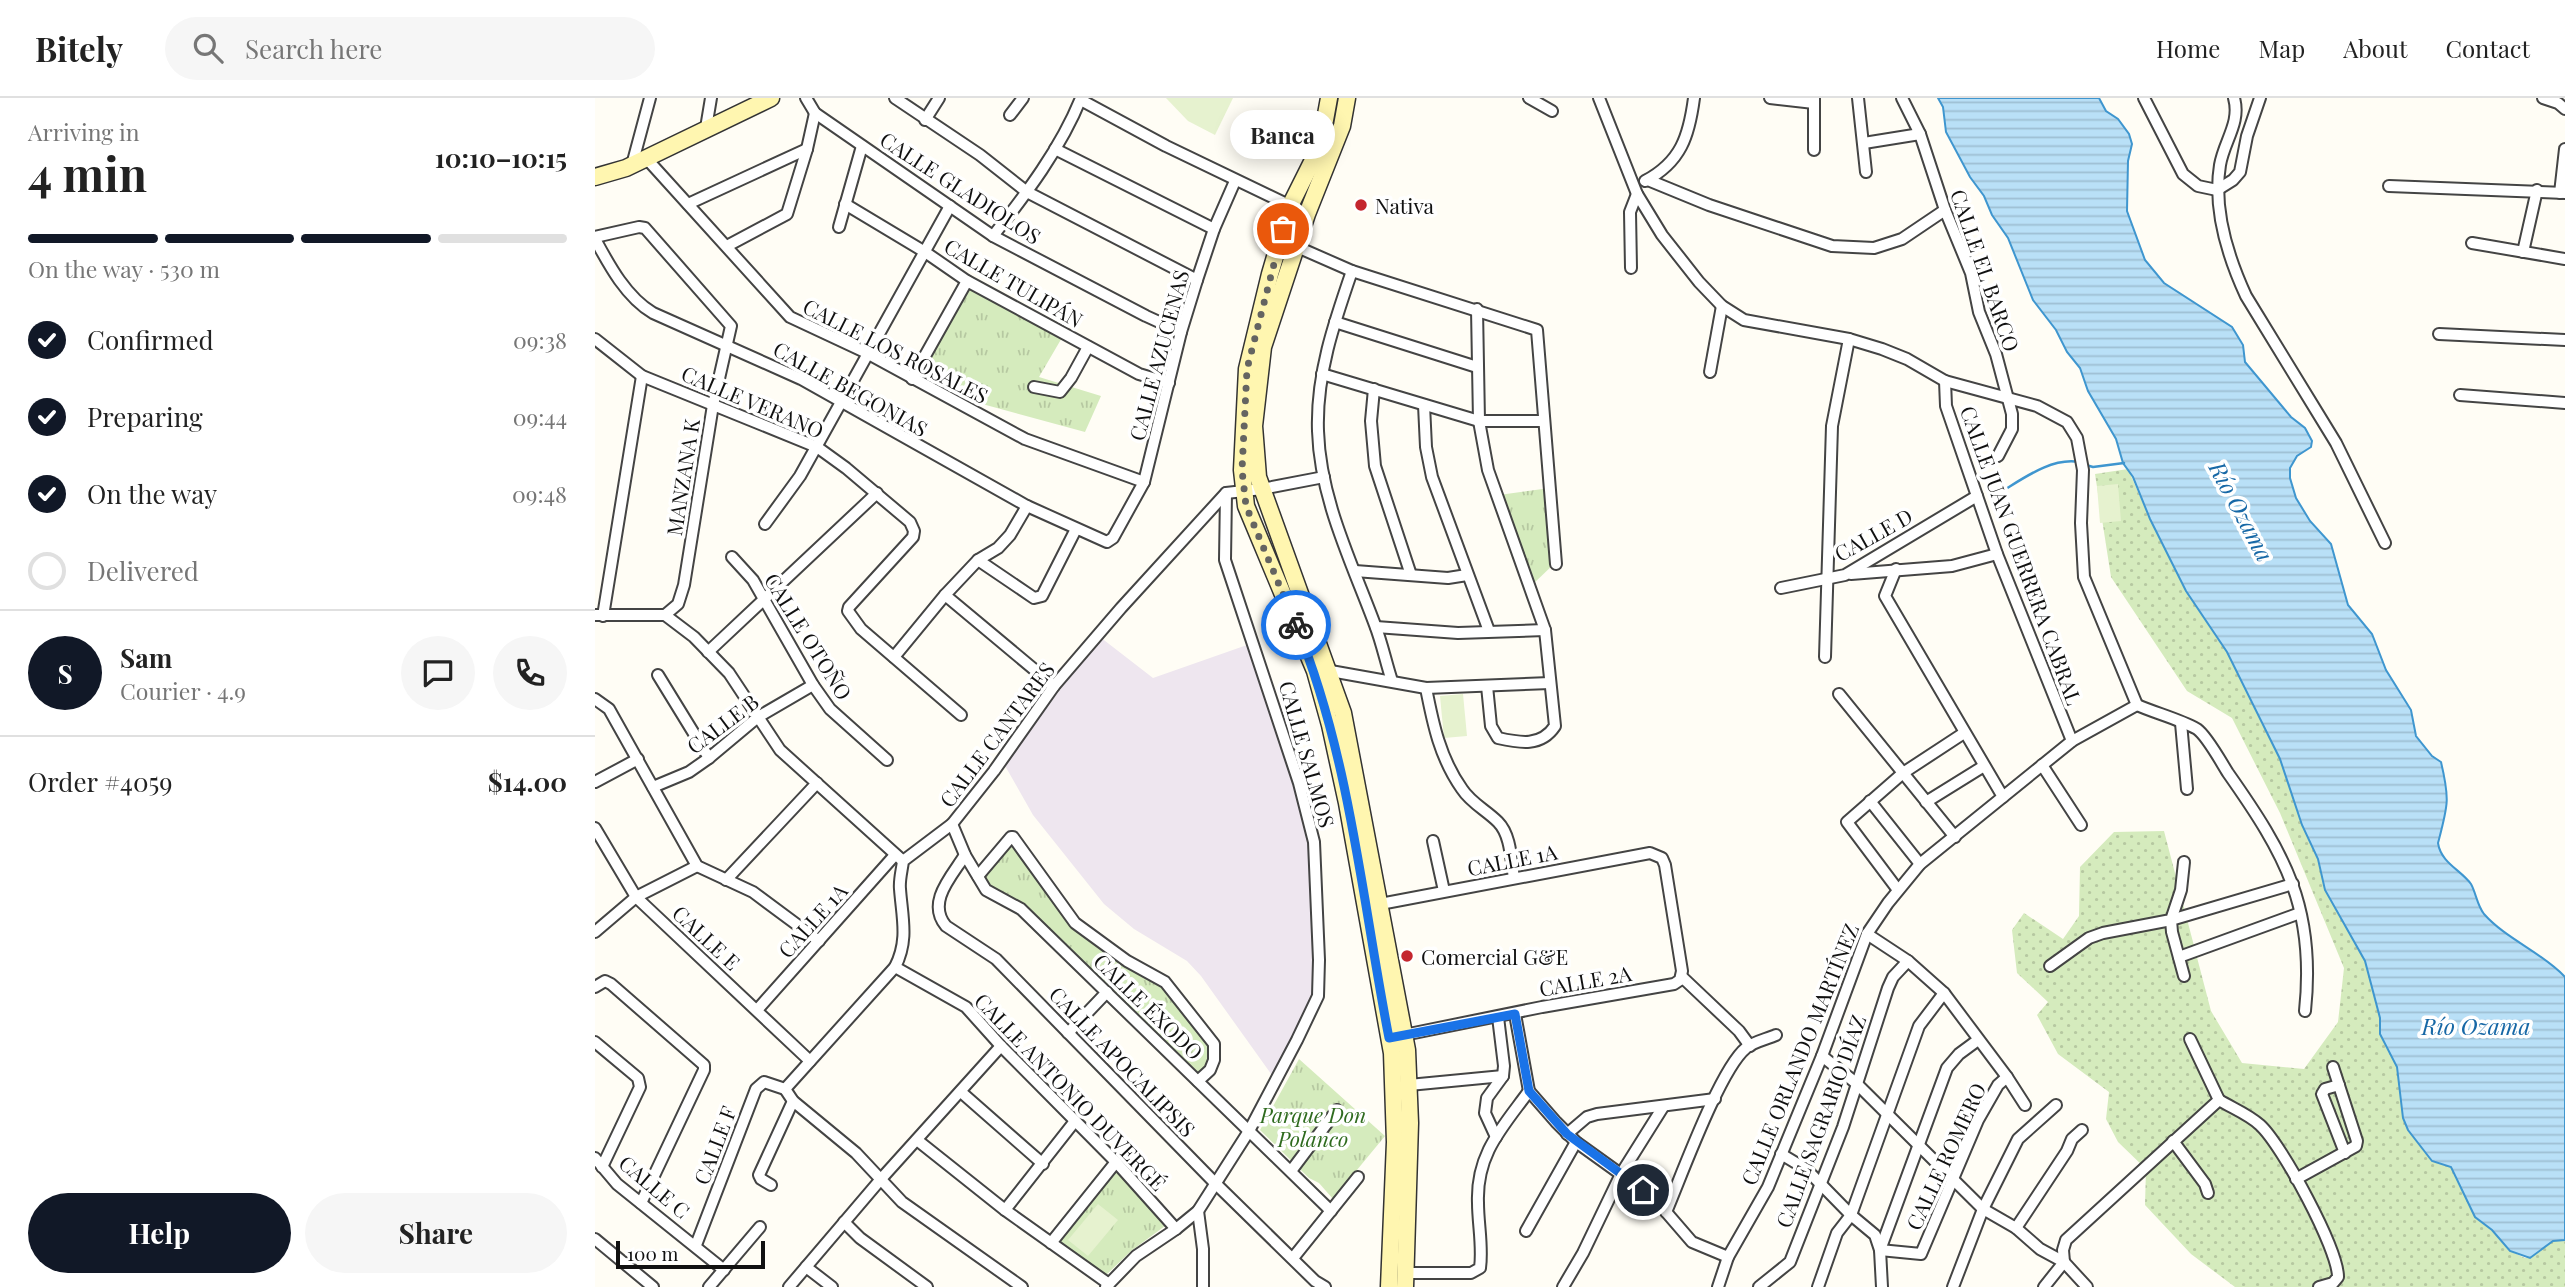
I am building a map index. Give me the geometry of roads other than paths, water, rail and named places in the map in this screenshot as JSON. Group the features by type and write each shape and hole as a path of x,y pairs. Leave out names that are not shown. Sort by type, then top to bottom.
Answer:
{"main road":[{"path":"595,177 639,161 771,98"},
{"path":"1329,98 1312,162 1290,206 1247,369 1243,490 1254,528 1343,713 1373,905 1397,1036 1409,1085 1405,1280"},
{"path":"1322,670 1258,477 1255,426 1263,347 1295,246 1333,153 1347,98"},
{"path":"1389,1287 1395,1142 1392,1053 1397,1036"}],"street":[{"path":"639,161 650,98"},
{"path":"706,128 711,98"},
{"name":"CALLE GLADIOLOS","path":"806,98 815,113 993,236 1181,332"},
{"path":"895,98 980,155 1027,192 1197,280"},
{"path":"925,120 939,98"},
{"path":"1010,115 1023,98"},
{"path":"1529,98 1552,111"},
{"path":"1599,98 1636,190 1662,235 1722,306 1745,320 1849,339 1907,359 1945,381 2037,406 2067,422 2080,450 2083,470 2081,523 2084,578 2137,705 2198,730 2261,821 2293,884 2306,933 2309,974 2305,1011"},
{"path":"1631,268 1630,212 1636,190 1670,164 1682,149 1691,125 1694,98"},
{"path":"1770,98 1814,100 1814,150"},
{"path":"1858,98 1866,172"},
{"name":"CALLE EL BARCO","path":"1902,98 1920,134 1945,210 1971,273 1979,312 1996,354 2013,414 2012,429 1998,456"},
{"path":"2144,98 2183,174 2197,186 2217,190 2240,172 2247,136 2260,98"},
{"path":"2234,98 2237,116 2224,149 2217,190 2236,273 2246,296 2330,432 2385,543"},
{"path":"2543,98 2558,103 2565,109"},
{"path":"993,236 1027,192 1055,149 1081,99 1166,146 1307,214"},
{"path":"727,246 787,214 815,113"},
{"path":"1864,143 1920,134"},
{"path":"839,227 862,146"},
{"path":"688,204 807,149"},
{"path":"1055,149 1214,229"},
{"path":"2389,186 2563,193 2565,149"},
{"name":"CALLE LOS ROSALES","path":"639,161 688,204 790,317 867,353 1025,439 1144,482"},
{"path":"1649,180 1741,217 1832,246 1874,248 1902,239 1945,210"},
{"name":"CALLE AZUCENAS","path":"1113,538 1144,482 1181,332 1214,229 1235,181"},
{"path":"2523,252 2537,190"},
{"name":"CALLE TULIPÁN","path":"845,204 925,252 967,281 1139,374 1168,383"},
{"path":"765,524 800,476 817,447 950,206"},
{"name":"MANZANA K","path":"595,238 639,227 645,228 730,324 713,405 684,585 678,604 665,615"},
{"name":"CALLE BEGONIAS","path":"595,238 611,269 643,307 801,379 1027,506 1107,542 1113,538"},
{"path":"2472,243 2565,259"},
{"path":"1295,246 1352,271 1537,330 1552,488 1556,564"},
{"path":"1352,271 1322,374 1318,434 1324,477 1335,519 1376,627 1392,681"},
{"path":"912,379 967,281"},
{"path":"1710,372 1722,306"},
{"path":"1478,309 1479,421 1488,470 1545,629 1555,726 1542,740 1520,743 1498,738 1490,726 1487,685"},
{"path":"1335,322 1477,367"},
{"path":"2439,334 2565,340"},
{"name":"CALLE VERANO","path":"595,339 642,376 817,447 910,522 914,531 913,537 848,611 861,629 961,715"},
{"path":"1825,657 1832,426 1849,339"},
{"path":"1034,387 1060,392 1071,378 1087,347"},
{"path":"1322,374 1479,421 1544,421"},
{"path":"642,376 599,615 665,615 694,637 729,673 780,750 899,858 905,940 895,967 785,1089 793,1101 856,1153 902,1202 1022,1287"},
{"name":"CALLE JUAN GUERRERA CABRAL","path":"1945,381 1945,406 1997,554 2072,741"},
{"path":"1374,389 1371,421 1375,466 1411,575"},
{"path":"2460,395 2565,403"},
{"path":"1424,405 1429,464 1489,631"},
{"path":"1226,493 1324,477"},
{"path":"708,652 877,493"},
{"name":"CALLE CANTARES","path":"899,858 953,824 1054,686 1226,493"},
{"name":"CALLE SALMOS","path":"1107,1285 1136,1256 1176,1229 1198,1210 1249,1131 1318,996 1314,842 1292,760 1225,561 1226,493"},
{"name":"CALLE D","path":"1781,588 1846,575 1977,496"},
{"path":"894,657 978,559 998,548 1010,535 1027,506"},
{"path":"978,559 1034,598 1038,598 1042,596 1076,529"},
{"path":"1846,575 1952,566 1997,554"},
{"name":"CALLE OTOÑO","path":"732,558 753,580 813,685 830,709 887,760"},
{"path":"1896,569 1885,596 2003,797"},
{"path":"1355,571 1448,578 1467,575"},
{"path":"945,595 1054,686"},
{"path":"1376,627 1458,633 1545,629"},
{"path":"1322,670 1426,688 1550,683"},
{"path":"658,675 709,758"},
{"name":"CALLE B","path":"653,787 681,776 709,758 758,716 813,685"},
{"path":"1426,688 1439,748 1461,788 1471,800 1499,822 1505,832 1514,878"},
{"path":"1839,694 1955,837"},
{"path":"595,699 609,709 697,866 753,892 819,941"},
{"name":"CALLE ORLANDO MARTÍNEZ","path":"1717,1287 1728,1257 1768,1187 1822,1056 1867,934 1898,890 1920,864 2072,741 2137,705"},
{"path":"2181,723 2187,789"},
{"path":"1898,890 1847,822 1903,773 1964,733"},
{"path":"595,782 638,760"},
{"path":"2042,765 2081,825"},
{"path":"1926,802 1985,766"},
{"path":"726,880 817,783"},
{"path":"1870,801 1920,864"},
{"name":"CALLE ÉXODO","path":"953,824 965,855 986,890 1021,909 1331,1210"},
{"name":"CALLE E","path":"595,828 598,843 636,897 810,1061"},
{"path":"978,876 1013,837 1075,922 1127,961 1165,982 1214,1044 1214,1060 1210,1070 1198,1081"},
{"path":"1433,841 1444,891"},
{"name":"CALLE 1A","path":"1373,905 1650,853 1662,858 1665,864 1682,974"},
{"name":"CALLE APOCALIPSIS","path":"965,855 940,896 937,905 940,920 996,959 1216,1184 1315,1281 1325,1287"},
{"name":"CALLE 1A","path":"757,1010 899,858"},
{"path":"2184,862 2181,890 2171,920 2184,976"},
{"path":"595,932 636,897 697,866"},
{"path":"2050,967 2089,938 2103,933 2171,920 2293,884"},
{"path":"2179,957 2300,913"},
{"path":"1867,934 1908,961 1944,993 2025,1105"},
{"name":"CALLE SAGRARIO DÍAZ","path":"1759,1287 1790,1262 1843,1127 1888,988 1893,977 1908,961"},
{"name":"CALLE ANTONIO DUVERGÉ","path":"895,967 966,1007 1116,1162 1176,1229"},
{"path":"1682,974 1739,1031 1750,1046"},
{"name":"CALLE 2A","path":"1397,1036 1674,984 1682,974"},
{"path":"595,987 605,981 611,984 704,1065 641,1203"},
{"path":"1068,1033 1107,992"},
{"path":"1818,1287 1837,1233 1850,1215 1919,1026 1944,993"},
{"path":"1515,1014 1529,1091 1572,1138 1654,1198 1692,1242 1728,1257"},
{"path":"1496,1137 1485,1113 1487,1098 1503,1076 1499,1017"},
{"path":"1666,1212 1715,1099 1733,1065 1750,1046 1776,1035"},
{"path":"2190,1039 2219,1100 2260,1125 2315,1212 2338,1266 2338,1278 2333,1283 2319,1287"},
{"path":"1880,1250 1947,1068 1959,1054 1978,1040"},
{"path":"595,1042 638,1078 641,1087 599,1162"},
{"path":"789,1287 881,1179 1001,1046"},
{"path":"1822,1056 1856,1083 1983,1209 2016,1228 2040,1249 2064,1262 2087,1287"},
{"path":"2296,1179 2353,1150 2357,1141 2333,1067"},
{"path":"1409,1085 1503,1076"},
{"name":"CALLE ROMERO","path":"1880,1250 1922,1254 1978,1120 1998,1085 2007,1077"},
{"name":"CALLE F","path":"696,1245 756,1088 764,1083 785,1089"},
{"path":"2339,1085 2325,1089 2322,1094 2345,1153"},
{"path":"1405,1280 1471,1273 1480,1268 1479,1177 1482,1162 1496,1137 1529,1091"},
{"path":"961,1092 1043,1164"},
{"path":"1526,1231 1572,1138 1587,1118 1597,1114 1715,1099"},
{"path":"2044,1287 2064,1262 2066,1240 2219,1100"},
{"path":"771,1185 759,1175 793,1101"},
{"path":"1953,1287 1983,1209 2022,1133 2056,1105"},
{"path":"1563,1287 1583,1253 1621,1174 1663,1107"},
{"path":"1291,1171 1337,1110"},
{"path":"1005,1210 1076,1121"},
{"path":"2016,1228 2067,1151 2072,1139 2082,1130"},
{"path":"917,1140 1005,1210 1107,1285"},
{"path":"2173,1142 2205,1184 2208,1193"},
{"path":"1781,1154 1805,1169 1850,1215 1875,1235 1880,1250 1882,1287"},
{"name":"CALLE C","path":"599,1162 617,1184 724,1270"},
{"path":"1051,1243 1116,1162"},
{"path":"1293,1258 1358,1177"},
{"path":"1198,1210 1203,1249 1203,1287"},
{"path":"844,1222 860,1238 927,1287"},
{"path":"709,1287 760,1227"},
{"path":"595,1239 653,1287"},
{"path":"806,1267 832,1287"}],"water":[{"name":"Río Ozama","path":"1938,98 2099,98 2106,111 2118,119 2129,134 2132,144 2128,161 2127,211 2145,260 2164,283 2232,327 2243,345 2245,362 2291,417 2305,428 2312,441 2311,447 2297,456 2290,468 2296,498 2310,521 2331,544 2348,605 2372,634 2386,670 2411,710 2416,736 2432,756 2441,762 2447,803 2438,843 2440,850 2447,861 2471,884 2484,914 2565,977 2565,1240 2553,1241 2530,1258 2510,1251 2492,1230 2475,1217 2451,1167 2432,1161 2408,1130 2403,1118 2397,1067 2380,1034 2380,1018 2365,961 2325,890 2318,859 2302,825 2280,759 2227,652 2186,591 2150,519 2133,477 2123,463 2116,439 2088,391 2080,368 2033,300 2008,238 1992,215 1984,196 1970,177 1946,132 1943,107"}],"waterway":[{"path":"1994,496 2046,467 2068,461 2079,462"},
{"path":"2086,465 2093,467 2124,463"}],"place":[{"name":"Nativa","path":"1361,205"},
{"name":"Banca","path":"1283,229"},
{"name":"Comercial G&E","path":"1407,956"}],"park label":[{"name":"Parque Don Polanco","path":"1313,1126"}]}
